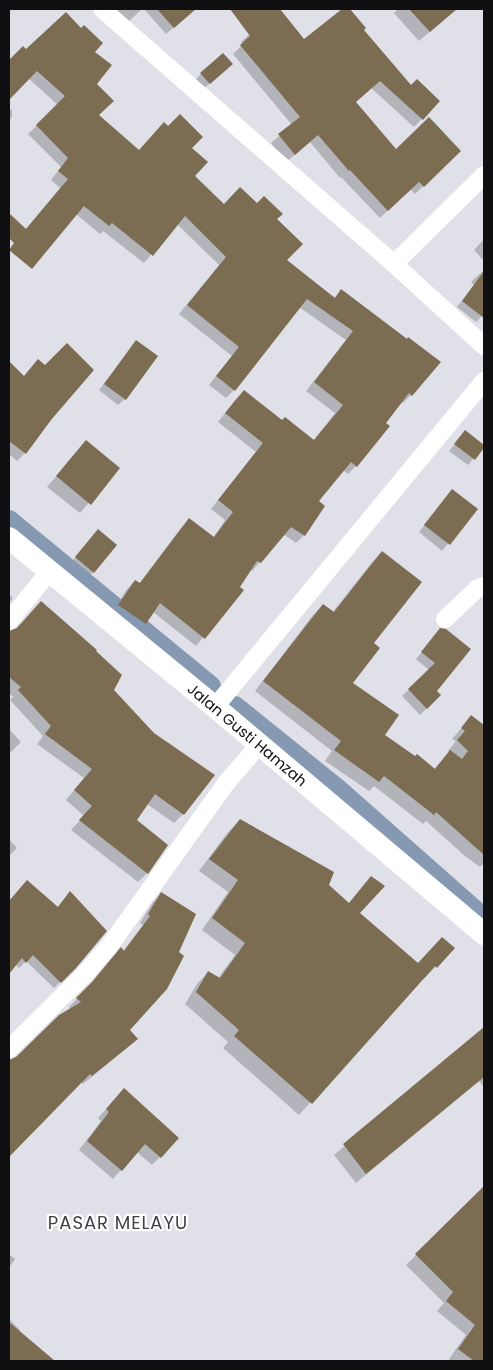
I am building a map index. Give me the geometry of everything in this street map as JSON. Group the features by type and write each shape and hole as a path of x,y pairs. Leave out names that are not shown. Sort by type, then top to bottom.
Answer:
{"street":[{"path":"102,9 394,264 484,346"},
{"path":"394,264 484,175"},
{"path":"215,707 484,381"},
{"name":"Jalan Gusti Hamzah","path":"9,538 215,707 484,934"},
{"path":"9,621 49,572"},
{"path":"445,619 478,588 484,586"},
{"path":"9,1049 63,998 110,945 227,782 259,746"}],"building":[{"path":"157,9 196,9 174,28"},
{"path":"230,9 280,9 304,39 342,9 350,9 366,28 364,30 411,85 417,79 440,101 423,120 380,81 356,102 396,149 429,117 461,151 424,187 419,182 388,211 349,171 318,135 295,155 278,134 300,117 240,45 250,36"},
{"path":"409,9 457,9 430,32"},
{"path":"66,12 81,28 84,25 103,43 95,52 112,65 97,84 114,101 99,115 139,150 164,122 168,126 180,114 203,137 192,148 208,162 195,176 224,204 240,187 257,203 264,196 283,214 277,219 303,244 287,260 335,298 341,289 441,362 412,396 409,393 386,423 390,426 357,467 351,462 319,501 325,506 305,536 291,527 261,563 257,561 240,587 244,590 205,639 160,603 146,624 118,605 135,580 140,583 189,518 214,537 233,512 218,500 263,443 225,413 244,390 282,420 285,417 314,440 343,405 314,382 353,331 307,299 235,391 216,376 239,347 187,305 226,257 185,216 153,256 112,223 109,226 84,206 32,269 9,250 14,243 9,238 9,213 26,229 68,179 58,171 68,158 36,125 65,96 37,71 9,100 9,60 23,46 26,49"},
{"path":"223,53 233,64 210,84 200,73"},
{"path":"484,271 484,318 462,301"},
{"path":"136,340 158,356 126,400 104,384"},
{"path":"67,343 94,370 51,420 26,454 9,441 9,361 24,376 38,359 45,365"},
{"path":"465,430 484,445 484,448 475,460 454,444"},
{"path":"86,440 120,468 91,505 56,476"},
{"path":"452,489 478,509 450,545 424,525"},
{"path":"98,529 117,545 94,573 75,557"},
{"path":"382,551 422,582 374,643 380,648 353,683 399,715 385,735 415,756 417,754 435,769 450,750 462,759 468,751 457,740 465,731 461,728 471,715 484,725 484,855 436,812 434,815 384,776 379,782 334,750 341,741 263,681 323,604 334,612"},
{"path":"41,601 97,650 122,675 114,690 154,733 215,775 184,815 155,794 137,820 168,845 148,874 79,820 92,806 74,790 92,769 45,734 51,726 18,690 21,687 9,677 9,631 17,628"},
{"path":"440,628 446,629 471,649 437,691 441,695 427,709 408,689 435,663 421,652"},
{"path":"240,819 334,872 329,885 349,903 371,876 385,886 360,913 418,963 442,937 455,948 437,968 435,966 312,1104 234,1036 239,1030 196,992 208,971 220,978 245,943 212,918 238,880 209,859"},
{"path":"27,880 58,907 70,891 107,931 61,983 33,955 26,963 22,958 9,974 9,901"},
{"path":"161,892 196,914 179,952 184,956 167,989 130,1030 138,1039 92,1076 90,1074 9,1157 9,1060 16,1057 59,1015 81,1002 76,998 121,947 124,951 150,916 148,914"},
{"path":"484,1027 484,1077 366,1174 343,1144"},
{"path":"124,1088 179,1138 161,1158 145,1144 122,1171 87,1141 109,1112 106,1109"},
{"path":"484,1186 484,1361 474,1361 458,1349 475,1325 446,1301 453,1292 415,1254"},
{"path":"9,1322 55,1361 9,1361"}],"waterway":[{"path":"9,520 211,686"},
{"path":"235,706 338,789 484,918"}],"district":[{"name":"PASAR MELAYU","path":"118,1223"}]}
